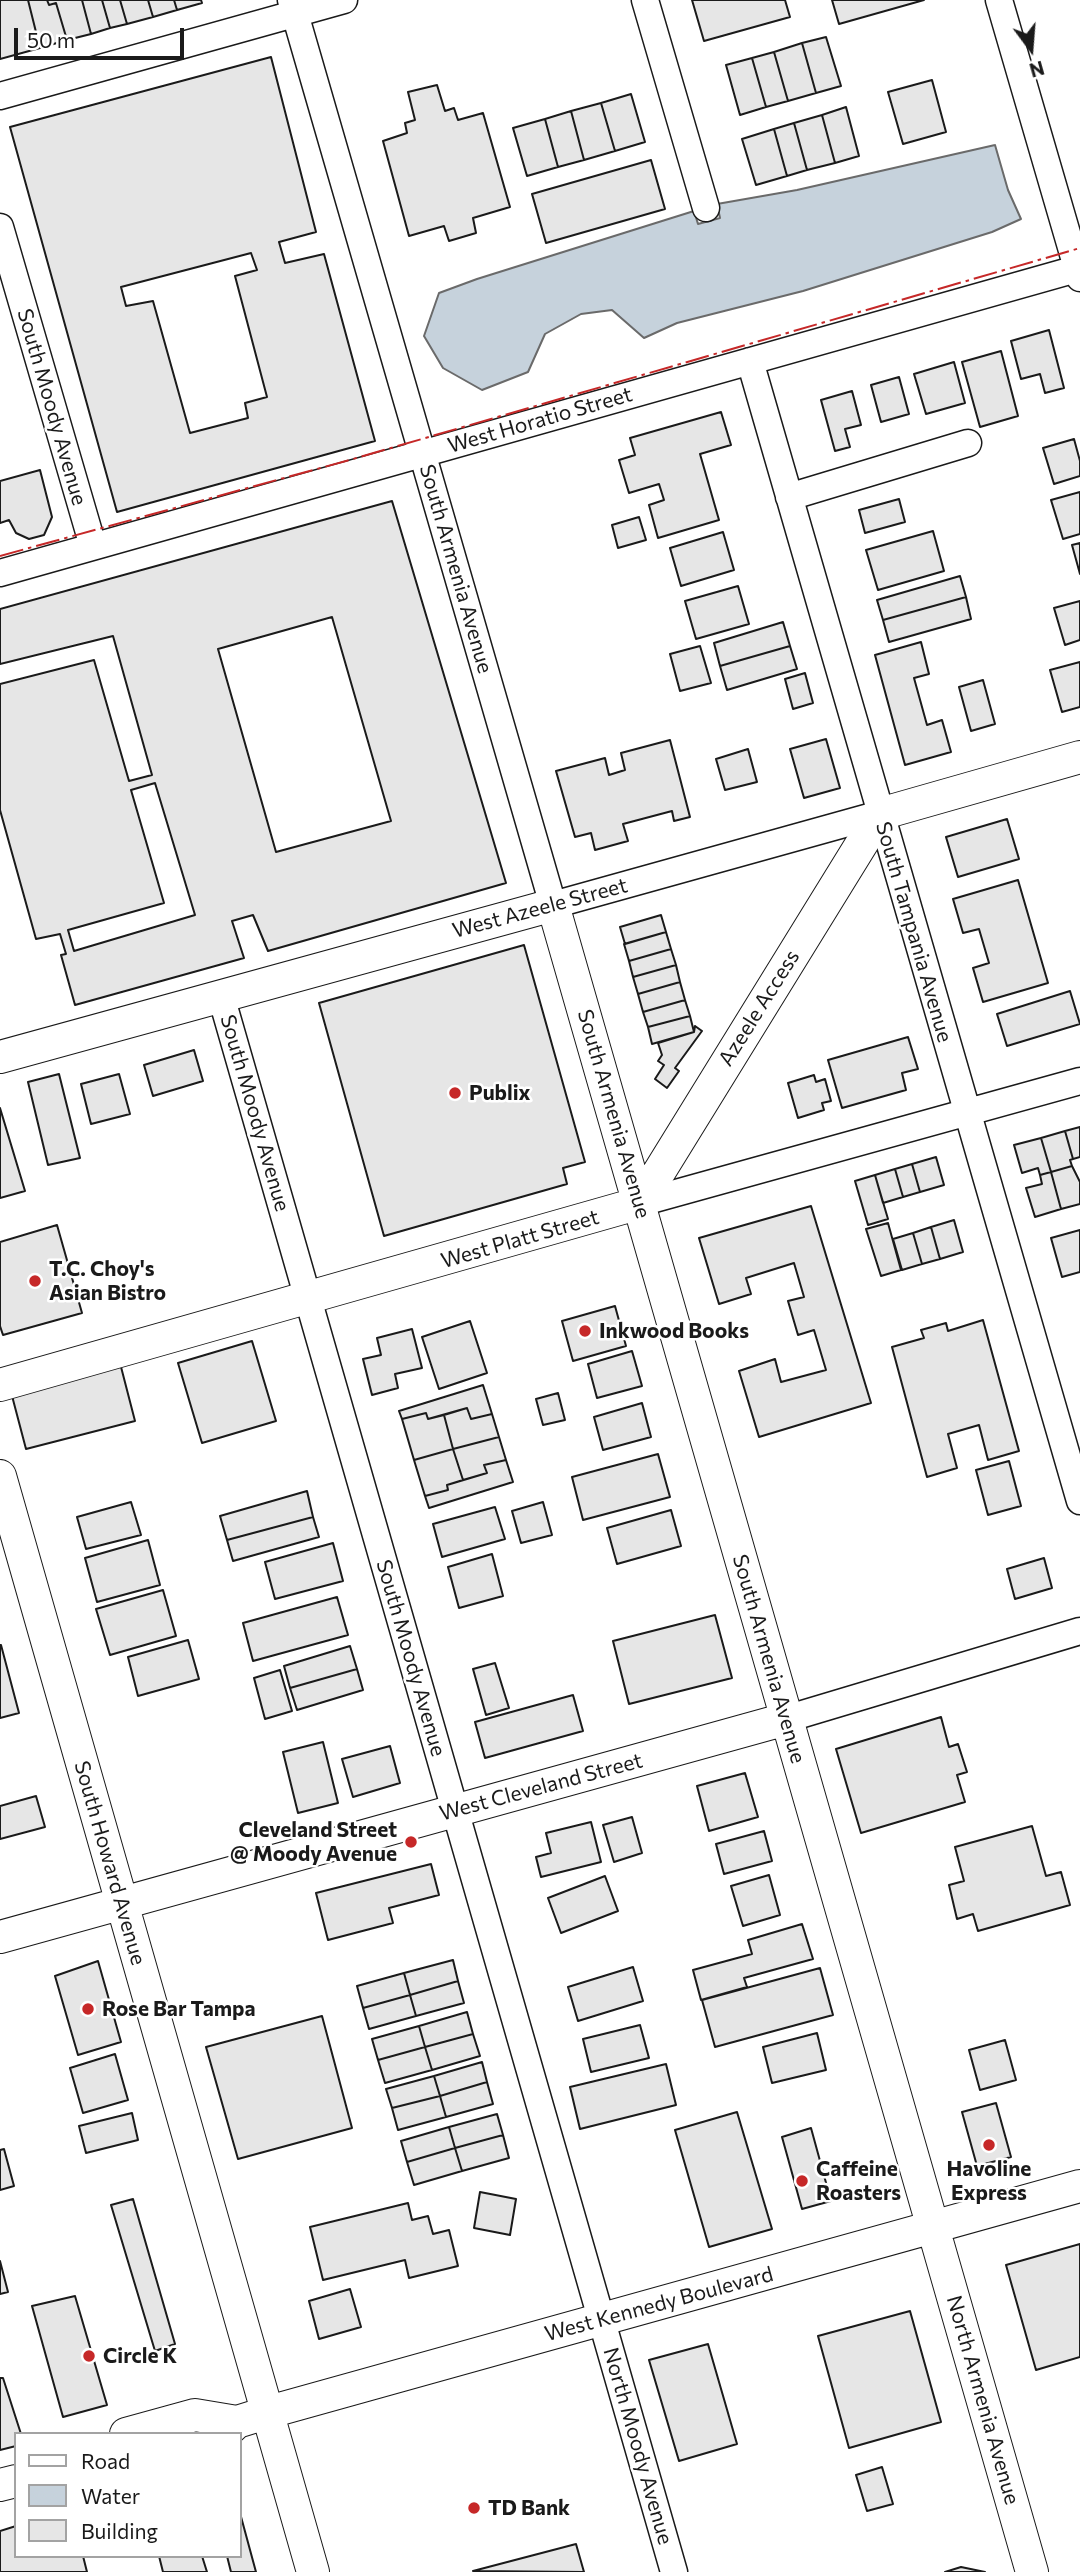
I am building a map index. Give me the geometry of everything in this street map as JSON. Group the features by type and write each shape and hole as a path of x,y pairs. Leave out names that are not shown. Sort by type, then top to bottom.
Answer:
{"main road":[{"name":"West Azeele Street","path":"880,814 1080,757"},
{"name":"Azeele Access","path":"640,1203 880,814"},
{"name":"West Azeele Street","path":"0,1057 553,905"},
{"name":"South Armenia Avenue","path":"553,905 934,2228"},
{"name":"West Platt Street","path":"0,1385 640,1203"},
{"name":"South Howard Avenue","path":"0,1476 313,2572"},
{"name":"West Cleveland Street","path":"0,1937 786,1719"},
{"name":"West Kennedy Boulevard","path":"133,2432 195,2415 231,2428 269,2412 1080,2186"},
{"name":"North Armenia Avenue","path":"934,2228 1032,2572"}],"street":[{"path":"0,96 293,7 344,0"},
{"path":"645,0 706,208"},
{"path":"999,0 1079,272"},
{"name":"South Armenia Avenue","path":"293,7 553,905"},
{"name":"South Moody Avenue","path":"0,227 93,546"},
{"name":"West Horatio Street","path":"0,573 422,453 1079,272"},
{"name":"South Tampania Avenue","path":"750,362 965,1113 1080,1501"},
{"path":"789,497 968,443"},
{"name":"West Azeele Street","path":"553,905 880,814"},
{"name":"South Moody Avenue","path":"221,996 601,2320"},
{"name":"West Platt Street","path":"640,1203 1080,1081"},
{"name":"West Cleveland Street","path":"786,1719 1080,1631"},
{"name":"North Moody Avenue","path":"601,2320 674,2572"}],"water":[{"path":"995,145 1008,190 1021,219 992,232 803,291 677,323 644,338 612,310 581,314 545,334 528,372 482,390 443,368 424,336 439,293 477,279 694,211 698,224 720,218 717,204 797,190"}],"building":[{"path":"0,0 28,0 40,48 0,59"},
{"path":"28,0 47,0 49,5 56,3 67,40 40,48"},
{"path":"47,0 82,0 91,34 67,40 56,3 49,5"},
{"path":"82,0 102,0 110,28 91,34"},
{"path":"102,0 120,0 127,24 110,28"},
{"path":"120,0 148,0 153,17 127,24"},
{"path":"148,0 174,0 177,10 153,17"},
{"path":"174,0 201,0 202,3 177,10"},
{"path":"692,0 785,0 790,17 704,41"},
{"path":"832,0 924,0 839,24"},
{"path":"826,37 841,86 816,93 802,43"},
{"path":"802,43 816,93 788,101 774,52"},
{"path":"774,52 788,101 766,107 752,58"},
{"path":"271,57 316,232 279,242 285,263 324,254 375,441 117,512 10,127","holes":["251,253 257,270 235,276 267,397 245,403 248,418 190,433 153,301 126,306 121,287"]},
{"path":"752,58 766,107 740,115 726,65"},
{"path":"932,80 946,132 903,144 888,92"},
{"path":"437,85 445,111 454,108 458,120 483,113 510,207 473,218 476,233 449,241 444,226 409,236 383,141 407,133 405,123 415,120 408,92"},
{"path":"631,94 645,142 615,151 601,103"},
{"path":"601,103 615,151 584,160 571,111"},
{"path":"846,107 859,156 835,163 822,115"},
{"path":"571,111 584,160 558,167 545,119"},
{"path":"822,115 835,163 807,170 794,123"},
{"path":"545,119 558,167 527,176 513,128"},
{"path":"794,123 807,170 787,176 774,129"},
{"path":"774,129 787,176 756,185 742,139"},
{"path":"651,160 665,209 546,243 532,194"},
{"path":"1049,330 1064,388 1045,393 1040,374 1021,379 1011,341"},
{"path":"1001,351 1018,416 980,427 962,362"},
{"path":"954,362 965,403 926,414 914,374"},
{"path":"899,377 909,414 881,422 871,385"},
{"path":"852,391 861,425 845,429 850,447 835,451 821,400"},
{"path":"721,412 731,445 700,454 719,520 658,538 649,505 664,500 659,484 629,493 619,460 635,455 630,438"},
{"path":"1074,439 1080,461 1080,476 1054,484 1043,448"},
{"path":"40,470 52,517 44,535 29,539 16,533 9,520 0,523 0,481"},
{"path":"1080,492 1080,534 1063,539 1051,500"},
{"path":"899,499 905,522 865,533 859,510"},
{"path":"392,501 506,883 268,951 253,915 232,921 244,958 75,1005 61,955 66,954 60,934 36,939 0,810 0,684 94,660 129,781 152,775 113,636 0,664 0,609","holes":["332,617 391,821 276,852 218,649","155,783 195,915 74,951 68,930 164,903 131,790"]},
{"path":"639,517 646,540 618,548 612,525"},
{"path":"933,531 944,571 878,590 866,550"},
{"path":"723,532 734,570 681,586 670,548"},
{"path":"1080,543 1080,574 1072,545"},
{"path":"960,576 966,597 883,620 877,600"},
{"path":"738,586 749,624 696,639 685,601"},
{"path":"966,597 971,619 889,642 883,620"},
{"path":"1080,601 1080,640 1065,645 1054,608"},
{"path":"783,622 790,646 720,666 714,643"},
{"path":"921,642 929,674 914,678 927,725 942,720 951,752 905,765 875,655"},
{"path":"700,646 711,683 680,691 670,654"},
{"path":"790,646 797,669 727,690 720,666"},
{"path":"1080,662 1080,707 1062,712 1050,670"},
{"path":"805,673 813,703 793,709 785,679"},
{"path":"983,680 995,724 971,731 959,687"},
{"path":"826,739 840,788 804,798 790,749"},
{"path":"670,740 690,817 674,821 672,811 623,824 628,841 595,850 591,833 575,837 556,771 605,758 609,775 625,770 621,753"},
{"path":"748,749 757,782 725,790 716,759"},
{"path":"1007,819 1019,859 958,877 946,837"},
{"path":"1018,880 1048,983 983,1002 973,968 989,963 979,929 963,933 953,899"},
{"path":"661,915 666,932 625,944 620,927"},
{"path":"666,932 671,949 629,961 624,944"},
{"name":"Publix","path":"524,945 585,1162 563,1168 567,1184 384,1236 319,1003"},
{"path":"671,949 676,965 633,977 629,961"},
{"path":"676,965 680,982 638,994 633,977"},
{"path":"680,982 685,1000 643,1012 638,994"},
{"path":"1070,991 1080,1024 1007,1046 997,1014"},
{"path":"685,1000 690,1016 648,1027 643,1012"},
{"path":"690,1016 694,1032 652,1044 648,1027"},
{"path":"695,1026 702,1031 675,1068 679,1071 667,1088 655,1079 664,1065 658,1061 662,1055 658,1043 694,1032"},
{"path":"908,1037 918,1069 902,1073 906,1090 842,1108 828,1060"},
{"path":"194,1050 203,1081 153,1096 144,1065"},
{"path":"59,1074 80,1158 48,1165 28,1082"},
{"path":"119,1074 130,1114 91,1124 81,1084"},
{"path":"814,1075 816,1082 825,1079 831,1101 822,1103 824,1110 798,1118 788,1083"},
{"path":"0,1108 25,1191 0,1198"},
{"path":"1080,1127 1080,1157 1073,1159 1065,1131"},
{"path":"1065,1131 1073,1159 1070,1160 1072,1166 1051,1172 1041,1138"},
{"path":"1041,1138 1051,1172 1040,1175 1038,1168 1022,1173 1014,1145"},
{"path":"936,1157 944,1185 920,1192 912,1164"},
{"path":"912,1164 920,1192 903,1197 895,1169"},
{"path":"1072,1166 1080,1182 1080,1204 1061,1209 1051,1172"},
{"path":"895,1169 903,1197 883,1203 875,1175"},
{"path":"1051,1172 1061,1209 1035,1217 1026,1188 1042,1184 1040,1175"},
{"path":"875,1175 888,1219 868,1225 855,1181"},
{"path":"811,1206 871,1403 759,1437 739,1371 775,1359 781,1382 826,1370 814,1330 798,1335 788,1301 804,1297 794,1263 746,1278 751,1294 719,1304 699,1238"},
{"path":"954,1220 963,1252 940,1259 931,1227"},
{"path":"888,1223 901,1270 881,1276 866,1229"},
{"path":"57,1225 82,1313 3,1335 0,1326 0,1242"},
{"path":"931,1227 940,1259 922,1264 913,1233"},
{"path":"1080,1230 1080,1272 1062,1277 1051,1238"},
{"path":"913,1233 922,1264 902,1270 893,1239"},
{"path":"615,1306 626,1346 573,1361 562,1321"},
{"path":"983,1320 1019,1451 988,1460 979,1425 948,1434 957,1468 927,1477 892,1347 924,1338 921,1330 946,1323 948,1331"},
{"path":"470,1321 487,1373 439,1389 422,1337"},
{"path":"412,1329 422,1368 395,1374 398,1388 372,1395 363,1359 381,1355 377,1338"},
{"path":"252,1341 276,1421 202,1443 178,1363"},
{"path":"632,1351 642,1386 597,1398 588,1364"},
{"path":"120,1363 135,1421 26,1449 11,1392"},
{"path":"483,1385 492,1414 471,1419 467,1408 428,1419 426,1413 402,1419 399,1411"},
{"path":"558,1393 565,1420 543,1425 536,1399"},
{"path":"642,1403 651,1437 603,1450 594,1417"},
{"path":"467,1408 471,1419 492,1414 499,1437 453,1449 444,1415"},
{"path":"426,1413 428,1419 444,1415 453,1449 414,1460 402,1419"},
{"path":"499,1437 506,1460 484,1465 487,1473 463,1480 453,1449"},
{"path":"453,1449 463,1480 447,1485 448,1490 425,1496 414,1460"},
{"path":"658,1454 670,1497 583,1520 572,1477"},
{"path":"506,1460 513,1482 429,1508 425,1496 448,1490 447,1485 487,1473 484,1465"},
{"path":"1009,1461 1021,1506 988,1515 976,1470"},
{"path":"307,1491 313,1517 227,1540 220,1516"},
{"path":"131,1502 141,1535 86,1549 77,1517"},
{"path":"543,1502 552,1535 521,1543 512,1511"},
{"path":"495,1507 505,1539 442,1557 433,1524"},
{"path":"671,1510 681,1546 617,1564 607,1528"},
{"path":"313,1517 319,1537 233,1561 227,1540"},
{"path":"148,1540 160,1585 97,1602 85,1558"},
{"path":"333,1543 343,1581 275,1599 265,1562"},
{"path":"492,1554 503,1596 459,1608 448,1567"},
{"path":"1044,1558 1052,1588 1015,1599 1007,1569"},
{"path":"163,1590 176,1636 110,1655 96,1609"},
{"path":"337,1597 348,1635 253,1661 243,1623"},
{"path":"715,1615 732,1678 629,1704 613,1641"},
{"path":"188,1640 199,1679 138,1696 128,1657"},
{"path":"0,1645 19,1713 0,1718"},
{"path":"350,1646 357,1669 290,1688 284,1666"},
{"path":"495,1663 509,1708 486,1715 473,1669"},
{"path":"357,1669 363,1690 297,1710 290,1688"},
{"path":"280,1670 292,1711 265,1719 254,1678"},
{"path":"573,1695 583,1731 485,1758 475,1722"},
{"path":"941,1717 949,1747 958,1744 967,1772 957,1775 965,1802 861,1833 836,1749"},
{"path":"323,1742 338,1803 298,1813 283,1752"},
{"path":"390,1746 400,1783 353,1797 342,1759"},
{"path":"745,1773 758,1817 709,1831 697,1786"},
{"path":"36,1796 45,1827 0,1839 0,1806"},
{"path":"632,1817 642,1853 614,1862 603,1825"},
{"path":"591,1822 601,1862 541,1877 536,1857 551,1853 546,1833"},
{"path":"1032,1826 1046,1876 1061,1872 1070,1905 978,1931 973,1914 957,1919 949,1885 964,1881 955,1847"},
{"path":"764,1831 772,1861 724,1874 716,1844"},
{"path":"431,1864 439,1895 389,1908 393,1923 328,1940 316,1893"},
{"path":"769,1875 780,1915 743,1926 731,1886"},
{"path":"605,1876 618,1911 561,1933 548,1898"},
{"path":"802,1924 813,1959 744,1978 747,1987 701,2000 693,1970 752,1954 748,1940"},
{"path":"453,1960 458,1981 410,1995 404,1973"},
{"name":"Rose Bar Tampa","path":"98,1961 121,2042 78,2055 55,1976"},
{"path":"633,1967 643,2001 578,2021 568,1987"},
{"path":"820,1968 833,2015 715,2047 702,2000"},
{"path":"404,1973 410,1995 363,2008 357,1986"},
{"path":"458,1981 464,2003 416,2016 410,1995"},
{"path":"410,1995 416,2016 369,2029 363,2008"},
{"path":"467,2012 473,2034 425,2047 419,2026"},
{"path":"322,2016 352,2128 238,2159 206,2047"},
{"path":"640,2025 649,2058 591,2072 583,2039"},
{"path":"419,2026 425,2047 378,2060 372,2039"},
{"path":"817,2033 826,2070 772,2083 763,2047"},
{"path":"473,2034 480,2056 432,2070 425,2047"},
{"path":"1005,2040 1016,2080 980,2090 969,2050"},
{"path":"425,2047 432,2070 385,2083 378,2060"},
{"path":"115,2054 128,2100 83,2113 70,2068"},
{"path":"482,2062 487,2082 440,2096 434,2076"},
{"path":"666,2064 676,2105 580,2129 570,2087"},
{"path":"434,2076 440,2096 392,2108 386,2089"},
{"path":"487,2082 493,2104 446,2117 440,2096"},
{"path":"440,2096 446,2117 398,2130 392,2108"},
{"name":"Havoline Express","path":"996,2103 1011,2157 977,2166 962,2112"},
{"path":"737,2112 772,2229 709,2247 675,2130"},
{"path":"132,2113 138,2140 86,2153 79,2126"},
{"path":"497,2114 503,2135 455,2148 449,2127"},
{"path":"449,2127 455,2148 407,2162 401,2141"},
{"path":"811,2128 831,2201 802,2209 782,2137"},
{"path":"503,2135 509,2158 462,2171 455,2148"},
{"path":"455,2148 462,2171 414,2185 407,2162"},
{"path":"4,2149 14,2186 0,2190 0,2150"},
{"path":"480,2192 516,2199 510,2235 474,2228"},
{"path":"133,2199 175,2344 155,2351 111,2205"},
{"path":"408,2203 412,2220 428,2216 433,2234 449,2230 458,2266 409,2278 405,2260 323,2280 310,2227"},
{"path":"1080,2244 1080,2357 1036,2370 1006,2265"},
{"path":"0,2261 8,2292 0,2294"},
{"path":"350,2289 361,2327 319,2339 309,2301"},
{"path":"75,2296 107,2405 63,2417 32,2306"},
{"path":"910,2311 941,2422 849,2448 818,2336"},
{"path":"708,2344 737,2444 679,2461 649,2360"},
{"path":"0,2378 3,2378 20,2432 14,2432 14,2446 0,2450"},
{"path":"882,2467 893,2504 867,2511 856,2475"},
{"path":"242,2520 256,2572 231,2572 228,2558 242,2558"},
{"path":"14,2527 14,2558 84,2558 87,2572 0,2572 0,2531"},
{"path":"576,2544 584,2572 473,2571"},
{"path":"160,2558 203,2558 207,2572 163,2572"},
{"path":"961,2567 985,2572 945,2572"}],"power":[{"path":"0,556 346,461 1080,248"}],"place":[{"name":"Publix","path":"455,1093"},
{"name":"T.C. Choy's Asian Bistro","path":"35,1281"},
{"name":"Inkwood Books","path":"585,1331"},
{"name":"Cleveland Street @ Moody Avenue","path":"411,1842"},
{"name":"Rose Bar Tampa","path":"88,2009"},
{"name":"Havoline Express","path":"989,2145"},
{"name":"Caffeine Roasters","path":"802,2181"},
{"name":"Circle K","path":"89,2356"},
{"name":"TD Bank","path":"474,2508"}]}
